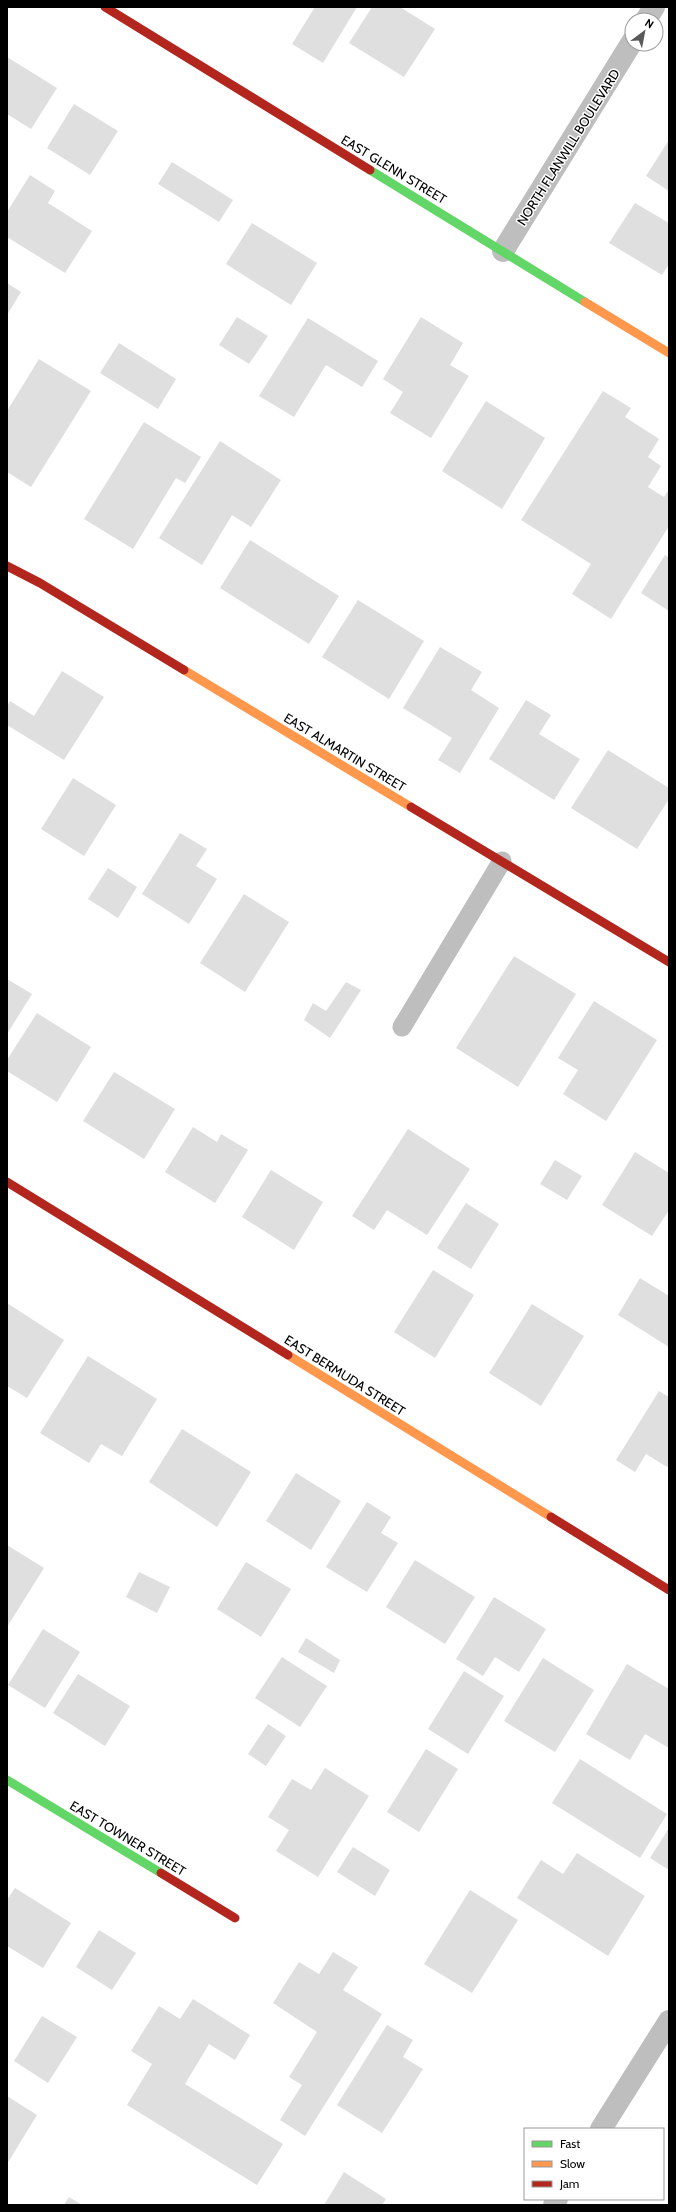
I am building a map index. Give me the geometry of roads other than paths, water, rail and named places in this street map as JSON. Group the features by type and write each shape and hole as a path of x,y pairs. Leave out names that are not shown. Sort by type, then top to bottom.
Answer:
{"street":[{"name":"EAST GLENN STREET","path":"105,7 669,353"},
{"name":"NORTH FLANWILL BOULEVARD","path":"503,251 626,52"},
{"name":"EAST ALMARTIN STREET","path":"7,566 40,583 669,962"},
{"name":"EAST BERMUDA STREET","path":"7,1182 669,1590"},
{"name":"EAST TOWNER STREET","path":"7,1780 235,1918"},
{"path":"603,2128 669,2021"}],"lane":[{"path":"402,1027 502,861"}]}
